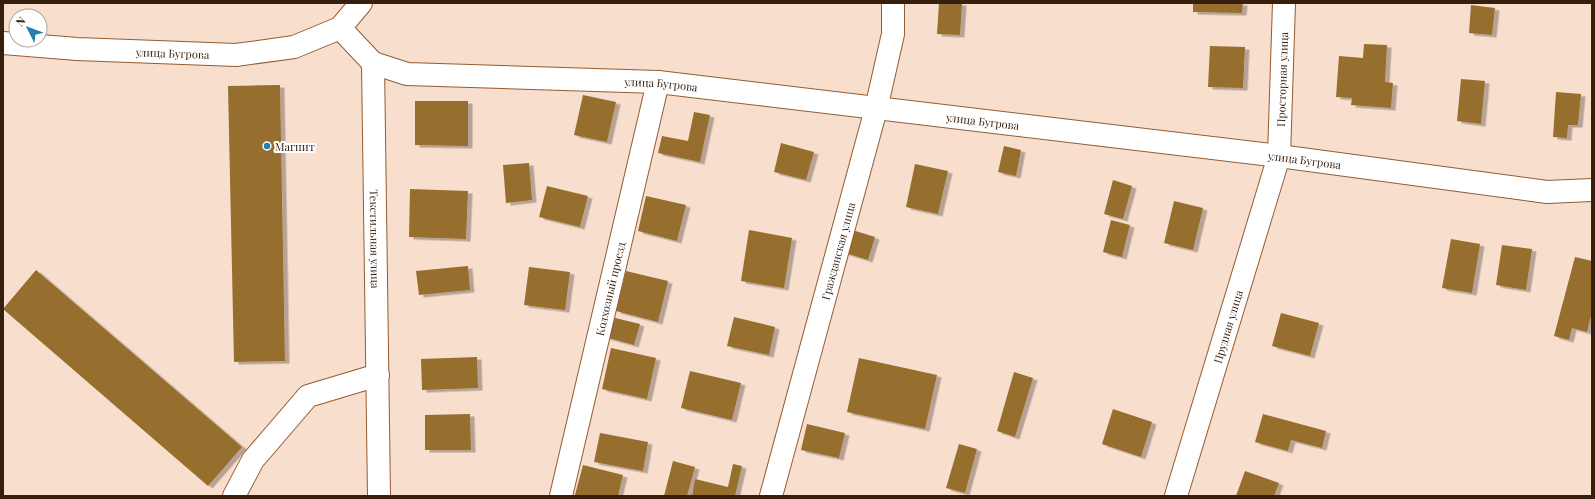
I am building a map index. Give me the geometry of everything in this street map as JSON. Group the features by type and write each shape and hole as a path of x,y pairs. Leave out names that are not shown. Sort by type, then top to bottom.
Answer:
{"street":[{"path":"361,3 340,28 373,63"},
{"name":"Гражданская улица","path":"771,496 876,109 893,34 893,3"},
{"name":"Просторная улица","path":"1280,156 1284,3"},
{"name":"улица Бугрова","path":"3,42 78,49 236,54 294,46 340,28"},
{"name":"улица Бугрова","path":"373,63 407,74 658,82 1280,156 1547,192 1592,190"},
{"name":"Текстильная улица","path":"373,63 379,496"},
{"name":"Колхозный проезд","path":"561,496 658,82"},
{"name":"Прудная улица","path":"1176,496 1280,156"},
{"path":"234,496 253,460 308,396 378,375"}],"building":[{"path":"939,3 962,3 960,35 937,34"},
{"path":"1193,3 1243,3 1242,13 1193,12"},
{"path":"1471,5 1495,8 1492,35 1469,33"},
{"path":"1364,44 1387,45 1385,82 1393,83 1391,108 1351,105 1352,98 1336,97 1339,56 1363,58"},
{"path":"1210,46 1245,47 1243,88 1208,87"},
{"path":"1461,79 1485,81 1481,124 1457,121"},
{"path":"280,85 285,361 234,362 228,86"},
{"path":"1556,92 1581,94 1578,125 1568,125 1567,138 1553,137"},
{"path":"583,95 616,102 607,142 574,135"},
{"path":"415,101 468,101 468,146 415,145"},
{"path":"694,112 710,115 700,162 658,153 662,136 688,141"},
{"path":"781,143 814,152 806,180 774,172"},
{"path":"1004,146 1021,150 1016,176 998,172"},
{"path":"529,163 532,200 506,203 503,165"},
{"path":"915,164 948,171 938,214 906,207"},
{"path":"1113,180 1132,186 1123,219 1104,214"},
{"path":"547,186 588,196 580,227 539,217"},
{"path":"410,189 468,191 466,239 409,237"},
{"path":"646,196 686,205 677,241 638,231"},
{"path":"1174,201 1203,208 1193,250 1164,243"},
{"path":"1111,220 1130,225 1122,257 1103,252"},
{"path":"849,229 875,237 868,260 842,252"},
{"path":"749,230 792,238 784,288 741,281"},
{"path":"1451,239 1480,244 1472,293 1442,288"},
{"path":"1502,245 1532,249 1526,290 1496,285"},
{"path":"1575,257 1592,261 1592,312 1587,332 1572,328 1569,340 1554,336"},
{"path":"468,266 470,290 419,295 416,271"},
{"path":"529,267 570,272 565,310 524,305"},
{"path":"36,270 242,447 208,486 3,309"},
{"path":"626,271 668,281 658,322 616,311"},
{"path":"1281,313 1319,323 1310,356 1272,346"},
{"path":"611,317 640,324 634,345 605,337"},
{"path":"734,317 775,327 769,355 727,346"},
{"path":"611,348 656,358 647,399 602,389"},
{"path":"477,357 478,388 422,390 421,359"},
{"path":"859,358 937,375 925,429 847,412"},
{"path":"690,371 741,383 732,420 681,408"},
{"path":"1014,372 1033,378 1015,437 997,431"},
{"path":"1113,409 1152,422 1141,457 1102,444"},
{"path":"470,414 471,450 425,450 425,415"},
{"path":"1263,414 1326,431 1322,448 1291,440 1288,451 1255,442"},
{"path":"807,424 845,433 839,458 801,450"},
{"path":"600,433 648,442 643,471 594,462"},
{"path":"959,444 977,449 965,493 946,488"},
{"path":"673,461 695,467 687,496 664,496"},
{"path":"733,464 742,466 735,496 692,496 695,479 728,487"},
{"path":"583,465 623,475 618,496 575,495"},
{"path":"1245,471 1279,483 1274,496 1236,496"}],"place":[{"name":"Магнит","path":"267,146"}]}
